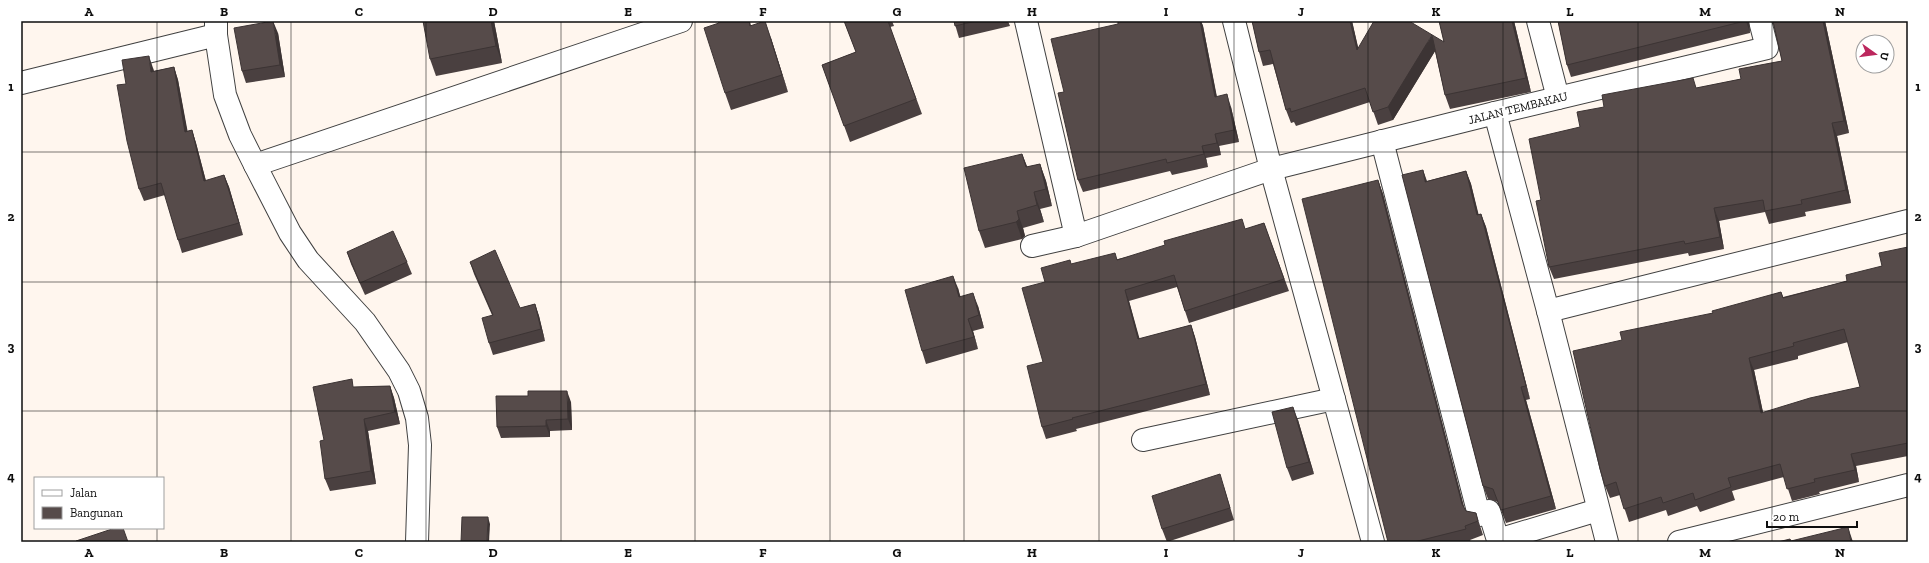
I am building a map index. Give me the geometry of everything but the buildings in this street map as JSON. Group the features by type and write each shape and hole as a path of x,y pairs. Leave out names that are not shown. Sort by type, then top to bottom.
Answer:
{"street":[{"path":"255,166 680,21"},
{"path":"1026,21 1076,236"},
{"path":"1234,21 1271,169 1372,542"},
{"path":"1538,21 1558,98"},
{"name":"JALAN TEMBAKAU","path":"1032,246 1076,236 1271,169 1495,113 1767,48 1760,21"},
{"path":"21,83 216,28 225,95 240,135 290,233 308,260 365,322 399,371 409,391 417,418 420,445 417,542"},
{"path":"1495,113 1607,542"},
{"path":"1382,141 1479,515 1489,511 1498,540 1598,510"},
{"path":"1548,312 1908,221"},
{"path":"1143,440 1334,399"},
{"path":"1679,542 1908,485"}]}
